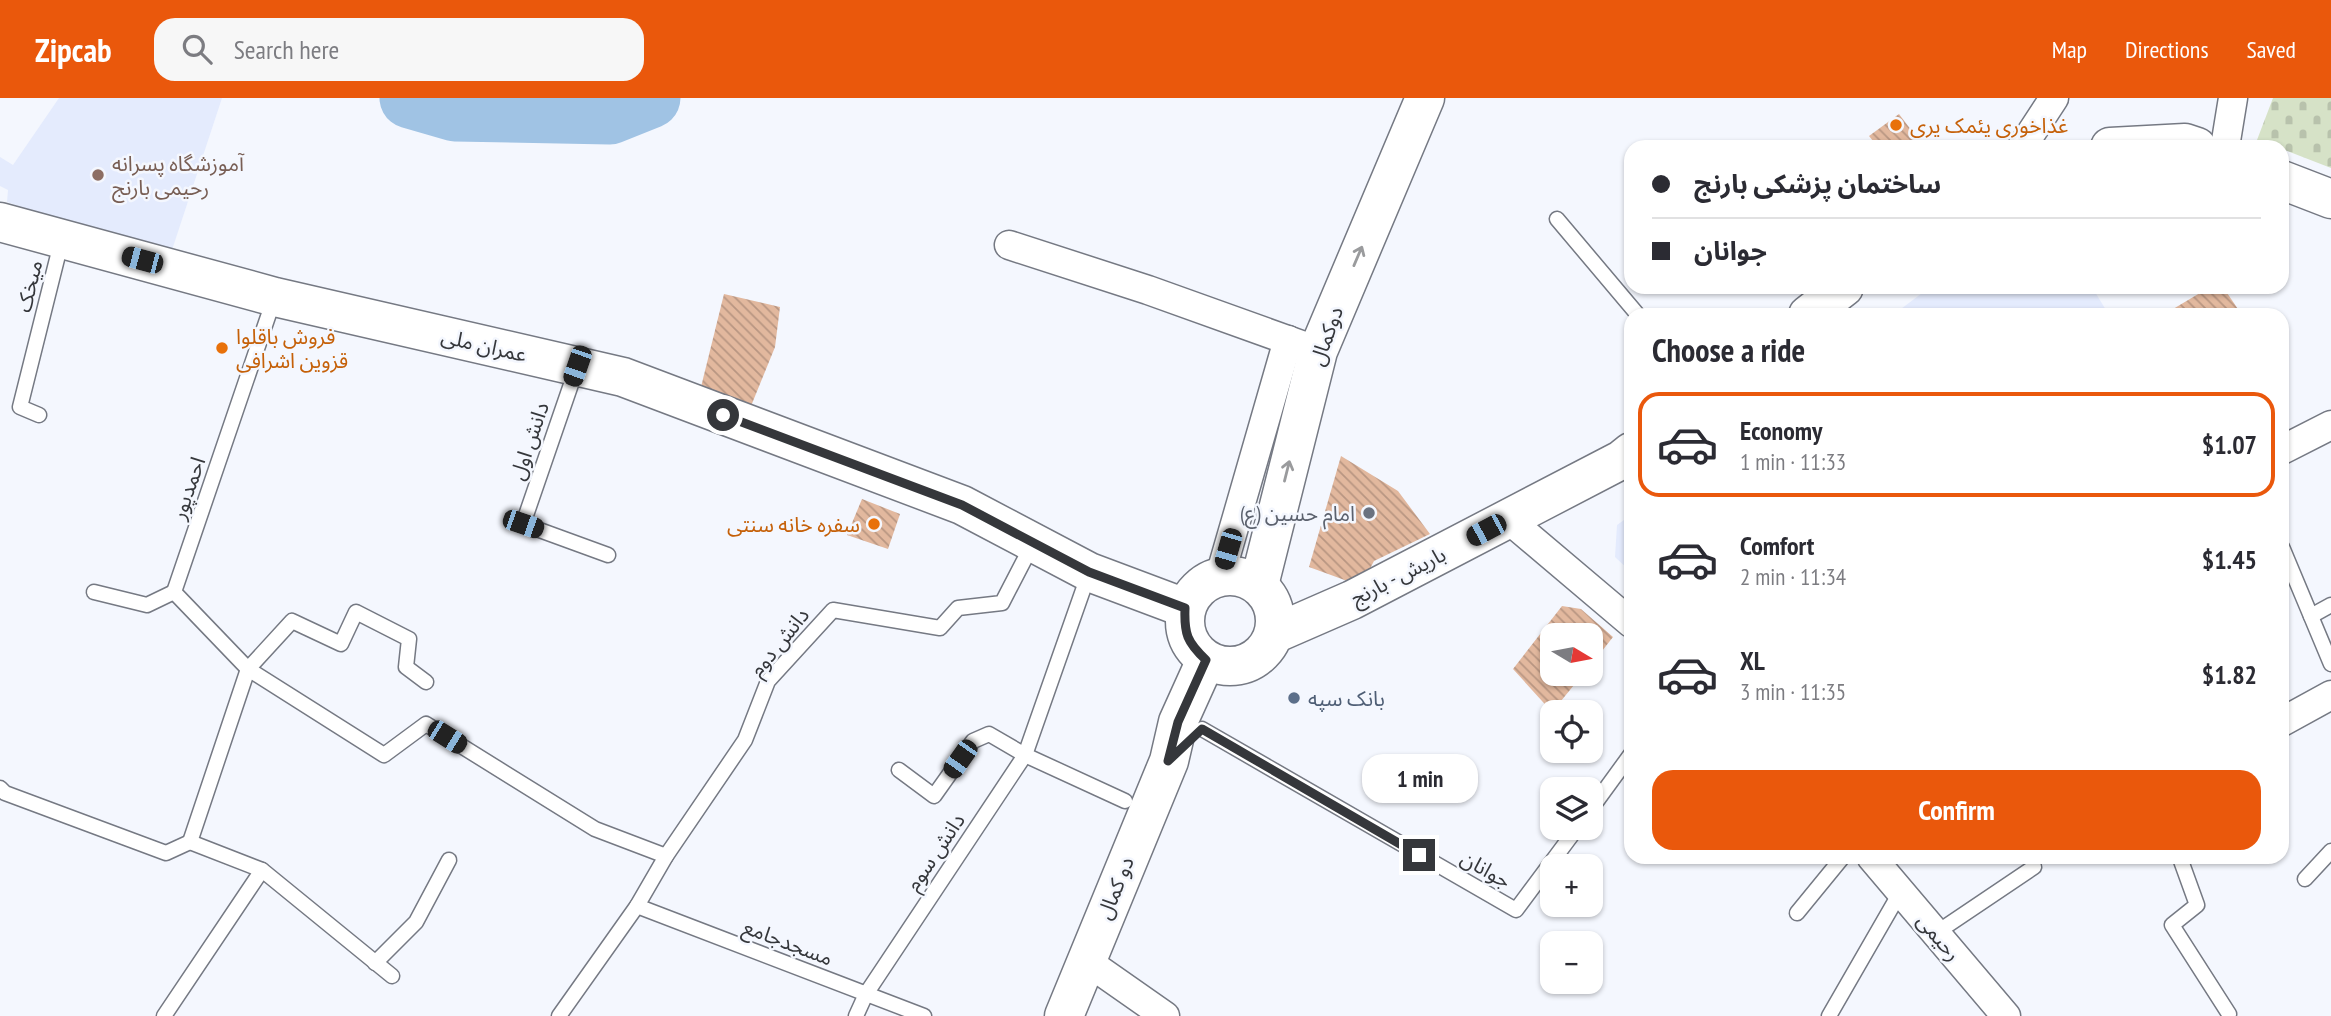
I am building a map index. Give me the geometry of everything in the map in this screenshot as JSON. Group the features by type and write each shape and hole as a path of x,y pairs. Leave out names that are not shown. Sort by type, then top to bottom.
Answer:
{"main road":[{"name":"دوکمال","path":"1259,585 1303,345 1425,98"},
{"path":"2289,183 2331,199"},
{"name":"عمران ملی","path":"0,222 275,298 623,377 962,505 1089,572 1185,608"},
{"path":"1817,308 1835,294"},
{"name":"باریش - بارنج","path":"1274,634 1352,600 1624,458"},
{"path":"1220,576 1241,576 1259,585 1270,599 1275,616 1274,634 1264,651 1249,662 1218,663 1191,646 1184,628 1185,608 1198,587 1220,576"},
{"name":"دو کمال","path":"1168,761 1202,729 1218,663"},
{"name":"دو کمال","path":"1064,1016 1168,761 1178,722 1218,663"}],"street":[{"path":"2027,140 2054,98"},
{"path":"2226,140 2233,98"},
{"path":"1009,245 1148,290 1303,345 1220,576"},
{"path":"2289,446 2331,425"},
{"path":"1508,519 1624,617"},
{"path":"2289,718 2331,695"},
{"name":"رحیمی","path":"1877,864 2006,1016"},
{"path":"1085,960 1165,1016"}],"lane":[{"path":"1558,219 1632,308"},
{"name":"میخک","path":"39,415 20,407 62,238"},
{"name":"احمدپور","path":"174,592 275,298"},
{"name":"دانش اول","path":"577,366 523,524 608,555"},
{"name":"دانش دوم","path":"559,1016 637,906 666,856 745,740 768,681 833,610 940,628 958,608 1002,603 1034,543"},
{"path":"2289,563 2331,664"},
{"name":"دانش سوم","path":"856,1016 866,994 1025,755 1089,572"},
{"path":"94,592 147,605 174,592 247,669 384,755 426,724 595,829 666,856"},
{"path":"2311,615 2331,605"},
{"path":"190,842 247,669 292,621 341,643 356,612 409,639 405,667 426,682"},
{"name":"جوانان","path":"1202,729 1516,911 1568,840"},
{"path":"899,770 934,796 973,741 989,734 1025,755 1125,801"},
{"path":"1603,792 1624,764"},
{"path":"0,788 5,793 166,853 190,842 262,870 392,976"},
{"path":"2305,878 2331,851"},
{"path":"376,963 416,922 449,860"},
{"path":"1797,913 1837,864"},
{"path":"2182,864 2197,905 2172,925 2229,1015"},
{"path":"1936,933 2034,867"},
{"path":"164,1016 262,870"},
{"path":"1829,1016 1901,891"},
{"name":"مسجدجامع","path":"637,906 924,1016"}],"shaded area":[{"name":"آموزشگاه پسرانه رحیمی بارنج","path":"59,98 222,98 170,256 7,202 8,190 0,186 0,157 13,165"},
{"path":"1921,294 2096,294 2105,308 1902,308"},
{"path":"1624,520 1624,565 1615,557 1617,525"}],"green space":[{"path":"2273,98 2331,98 2331,168 2289,152 2289,140 2257,140"}],"building":[{"name":"غذاخوری یئمک یری","path":"1899,114 1919,140 1872,140 1869,136"},
{"path":"724,294 780,307 775,347 751,406 700,391"},
{"path":"2198,294 2228,294 2237,308 2175,308"},
{"name":"امام حسین (ع)","path":"1341,456 1398,491 1430,534 1374,561 1361,586 1309,567"},
{"name":"سفره خانه سنتی","path":"862,499 900,514 888,549 847,535"},
{"path":"1562,606 1581,609 1597,623 1549,623"},
{"path":"1603,628 1613,637 1603,650"},
{"path":"1540,634 1540,686 1573,686 1562,700 1541,700 1513,669"}],"waterway":[{"path":"410,98 455,111 610,114 650,98"}],"place":[{"name":"غذاخوری یئمک یری","path":"1896,125"},
{"name":"آموزشگاه پسرانه رحیمی بارنج","path":"98,175"},
{"name":"فروش باقلوا قزوین اشرافی","path":"222,348"},
{"name":"امام حسین (ع)","path":"1369,513"},
{"name":"سفره خانه سنتی","path":"874,524"},
{"name":"بانک سپه","path":"1294,698"}],"route":[{"path":"723,415 962,505 1089,572 1185,608 1184,628 1191,646 1206,660 1178,722 1168,761 1202,729 1419,855"}]}
